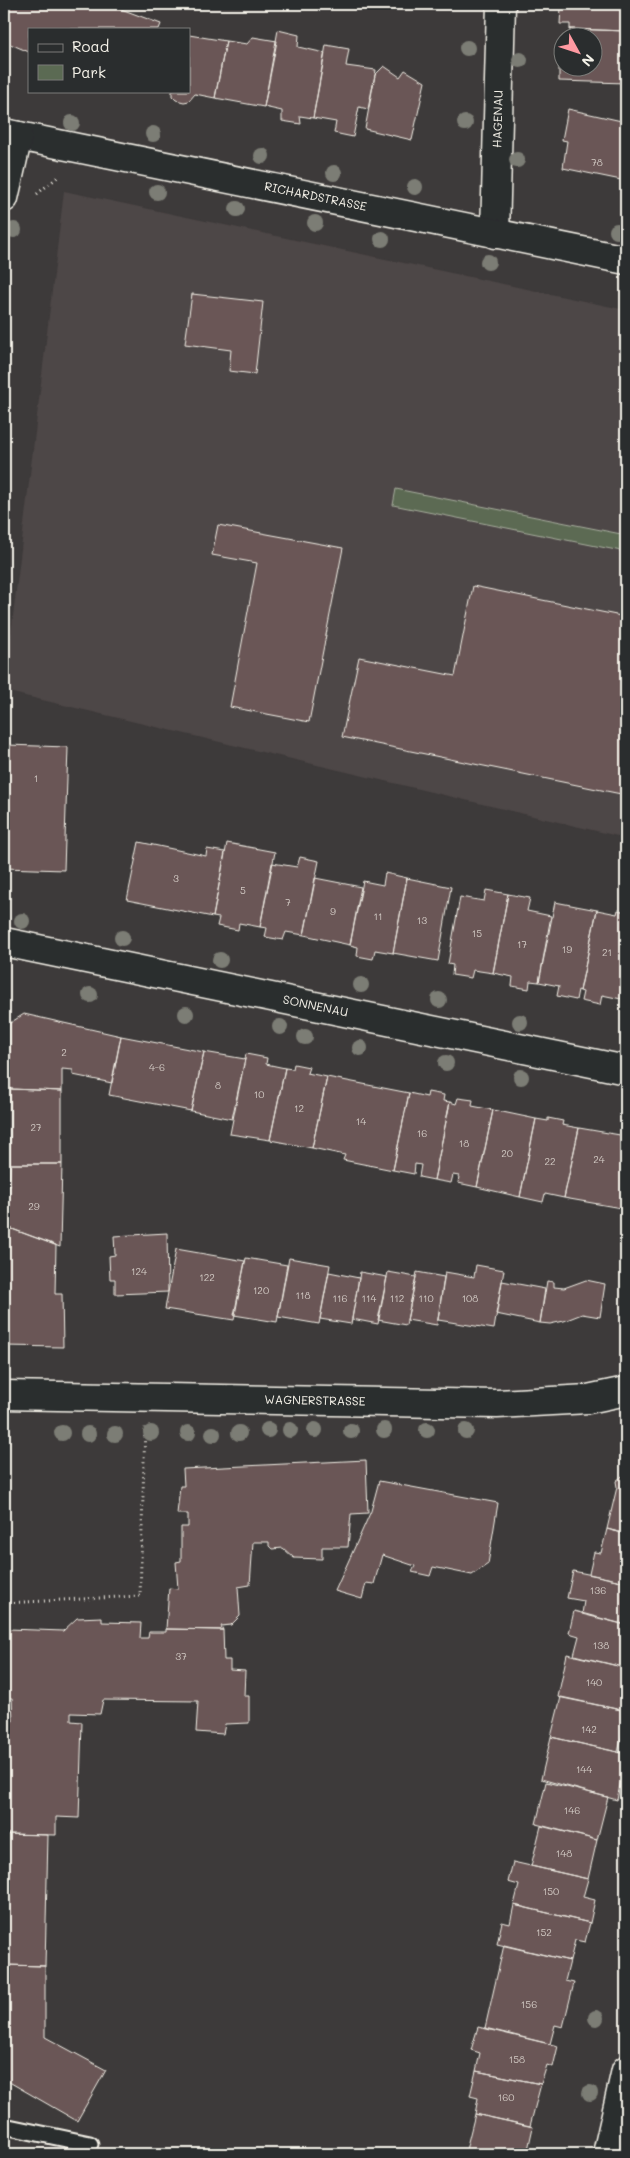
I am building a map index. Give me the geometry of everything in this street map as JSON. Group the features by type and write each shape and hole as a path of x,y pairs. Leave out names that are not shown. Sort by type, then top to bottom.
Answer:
{"street":[{"name":"HAGENAU","path":"495,234 501,4"},
{"name":"RICHARDSTRASSE","path":"11,134 626,260"},
{"path":"4,198 11,134"},
{"name":"SONNENAU","path":"4,942 626,1070"},
{"name":"WAGNERSTRASSE","path":"4,1395 146,1396 498,1404 561,1401 612,1395 626,1391"},
{"path":"607,2154 626,2070"}],"lane":[{"path":"4,2126 90,2144"}],"path":[{"path":"34,197 62,174"},
{"path":"4,1603 140,1596 146,1396"}],"shaded area":[{"path":"64,191 626,310 626,838 4,691"}],"green space":[{"path":"396,489 626,535 626,552 393,505"}],"building":[{"path":"7,4 108,4 161,24 159,28 28,28 28,52 8,43"},
{"path":"571,4 626,4 626,31 602,30 602,28 570,28 570,24 560,24 561,7 571,7"},
{"path":"278,30 299,35 298,47 325,53 313,118 300,116 301,124 282,121 282,111 264,107"},
{"path":"602,30 626,31 626,83 559,81 559,78 602,78"},
{"path":"190,35 226,41 215,98 195,94 189,101 184,102 176,100 172,96 172,92 190,92"},
{"path":"253,37 277,41 264,107 215,98 226,41 247,44"},
{"path":"326,45 349,49 346,66 376,70 368,109 359,107 353,137 334,133 336,122 313,118"},
{"path":"384,66 400,77 405,70 425,82 412,140 365,129 375,75"},
{"path":"568,109 626,122 626,181 563,168 567,141 562,140"},
{"path":"192,294 263,302 255,374 229,371 231,350 185,344"},
{"path":"218,525 343,548 309,722 230,707 257,563 212,555"},
{"path":"473,586 626,617 626,795 342,737 359,657 455,676"},
{"path":"7,745 68,747 64,870 4,868"},
{"path":"139,842 206,856 207,849 225,852 213,917 127,900"},
{"path":"227,843 275,852 260,927 239,923 238,930 217,926 219,918 213,917"},
{"path":"300,857 319,861 304,935 286,932 283,940 265,937 267,928 260,927 272,863 297,867"},
{"path":"385,873 407,878 393,953 375,950 373,959 357,956 358,947 350,945 363,881 383,885"},
{"path":"315,878 361,887 350,945 304,935"},
{"path":"407,878 451,887 438,961 393,953"},
{"path":"486,890 508,894 493,973 473,970 471,978 452,975 453,965 448,964 460,897 484,901"},
{"path":"508,894 530,898 527,911 551,916 539,982 530,981 529,989 512,986 513,977 493,973"},
{"path":"555,902 597,910 580,991 578,990 576,1000 557,996 559,986 539,982"},
{"path":"597,910 617,914 618,910 626,912 626,1000 602,995 600,1005 581,1001 583,992 580,991"},
{"path":"24,1014 121,1036 112,1083 73,1075 73,1070 62,1069 62,1091 10,1089 10,1023"},
{"path":"121,1036 204,1052 191,1111 109,1095"},
{"path":"204,1052 245,1059 232,1119 191,1111"},
{"path":"246,1054 267,1058 266,1064 285,1068 270,1140 230,1134"},
{"path":"294,1064 309,1067 307,1073 327,1077 312,1148 270,1140 285,1068 293,1069"},
{"path":"327,1077 409,1093 393,1170 343,1160 345,1155 312,1148"},
{"path":"10,1089 62,1091 62,1164 10,1164"},
{"path":"428,1092 444,1095 443,1101 450,1102 434,1180 419,1177 421,1165 415,1164 414,1174 393,1170 409,1093 427,1097"},
{"path":"458,1098 473,1100 472,1106 493,1110 477,1187 458,1183 459,1176 453,1175 451,1183 434,1180 450,1102 456,1104"},
{"path":"493,1110 536,1119 520,1197 477,1187"},
{"path":"548,1118 563,1121 562,1125 579,1128 564,1198 545,1194 543,1202 520,1197 536,1119 548,1121"},
{"path":"579,1128 626,1136 626,1182 621,1208 564,1198"},
{"path":"10,1164 62,1164 60,1247 4,1226 4,1212 9,1201"},
{"path":"626,1182 626,1211 620,1210"},
{"path":"4,1226 56,1245 55,1294 62,1294 63,1347 4,1346"},
{"path":"167,1233 168,1292 115,1294 115,1279 110,1279 109,1256 115,1255 114,1236"},
{"path":"176,1249 245,1261 234,1320 165,1309"},
{"path":"246,1258 287,1265 277,1322 234,1315"},
{"path":"289,1258 330,1265 319,1324 278,1317"},
{"path":"476,1265 504,1270 494,1329 438,1320 445,1272 474,1277"},
{"path":"329,1272 359,1278 351,1324 320,1319"},
{"path":"360,1272 387,1277 378,1324 352,1319"},
{"path":"388,1272 416,1277 406,1325 378,1320"},
{"path":"417,1272 444,1277 437,1325 407,1320"},
{"path":"586,1280 605,1284 600,1317 582,1314 550,1324 540,1323 547,1281 554,1282 554,1287 564,1288"},
{"path":"502,1281 545,1289 540,1323 496,1314"},
{"path":"366,1460 368,1513 351,1514 348,1547 322,1547 322,1559 294,1558 283,1548 272,1549 269,1546 269,1542 253,1542 250,1585 238,1587 240,1616 231,1625 221,1626 223,1630 166,1629 169,1588 178,1589 176,1562 181,1561 181,1527 188,1527 188,1514 177,1514 180,1486 184,1486 183,1469"},
{"path":"626,1473 626,1534 607,1529 617,1487 616,1481"},
{"path":"379,1481 498,1503 488,1564 472,1575 433,1567 430,1576 412,1572 415,1566 382,1555 374,1584 366,1583 362,1599 335,1591 371,1511"},
{"path":"607,1529 626,1534 626,1582 589,1574 594,1552 601,1553"},
{"path":"573,1571 626,1582 626,1625 582,1614 584,1601 567,1598"},
{"path":"574,1611 626,1625 626,1668 574,1655 579,1636 569,1633"},
{"path":"102,1617 102,1622 141,1623 140,1638 148,1638 149,1632 166,1632 166,1629 223,1630 224,1660 230,1660 230,1670 245,1671 244,1696 249,1696 249,1723 225,1724 223,1734 196,1732 198,1701 103,1700 100,1714 71,1713 71,1721 82,1722 79,1818 56,1817 56,1835 4,1834 4,1721 13,1721 12,1698 4,1698 4,1633 8,1629 63,1631 77,1618"},
{"path":"567,1654 626,1668 626,1711 558,1697"},
{"path":"561,1697 626,1711 626,1721 618,1752 551,1737"},
{"path":"551,1737 626,1754 617,1800 541,1779"},
{"path":"546,1782 608,1797 597,1840 536,1824"},
{"path":"541,1826 597,1840 588,1879 531,1866"},
{"path":"4,1834 48,1835 45,1966 4,1965"},
{"path":"513,1862 588,1879 583,1897 595,1900 590,1923 514,1905 519,1885 508,1882"},
{"path":"514,1905 590,1923 585,1942 575,1940 570,1961 497,1944 502,1922 510,1924"},
{"path":"504,1945 570,1961 565,1981 574,1983 563,2027 555,2025 550,2044 485,2028"},
{"path":"4,1965 45,1966 45,2037 106,2070 77,2121 4,2079"},
{"path":"478,2027 558,2046 553,2067 547,2065 541,2084 476,2071 480,2053 471,2050"},
{"path":"476,2071 541,2084 530,2126 475,2114 478,2098 470,2096"},
{"path":"475,2114 533,2127 527,2154 465,2154"}]}
